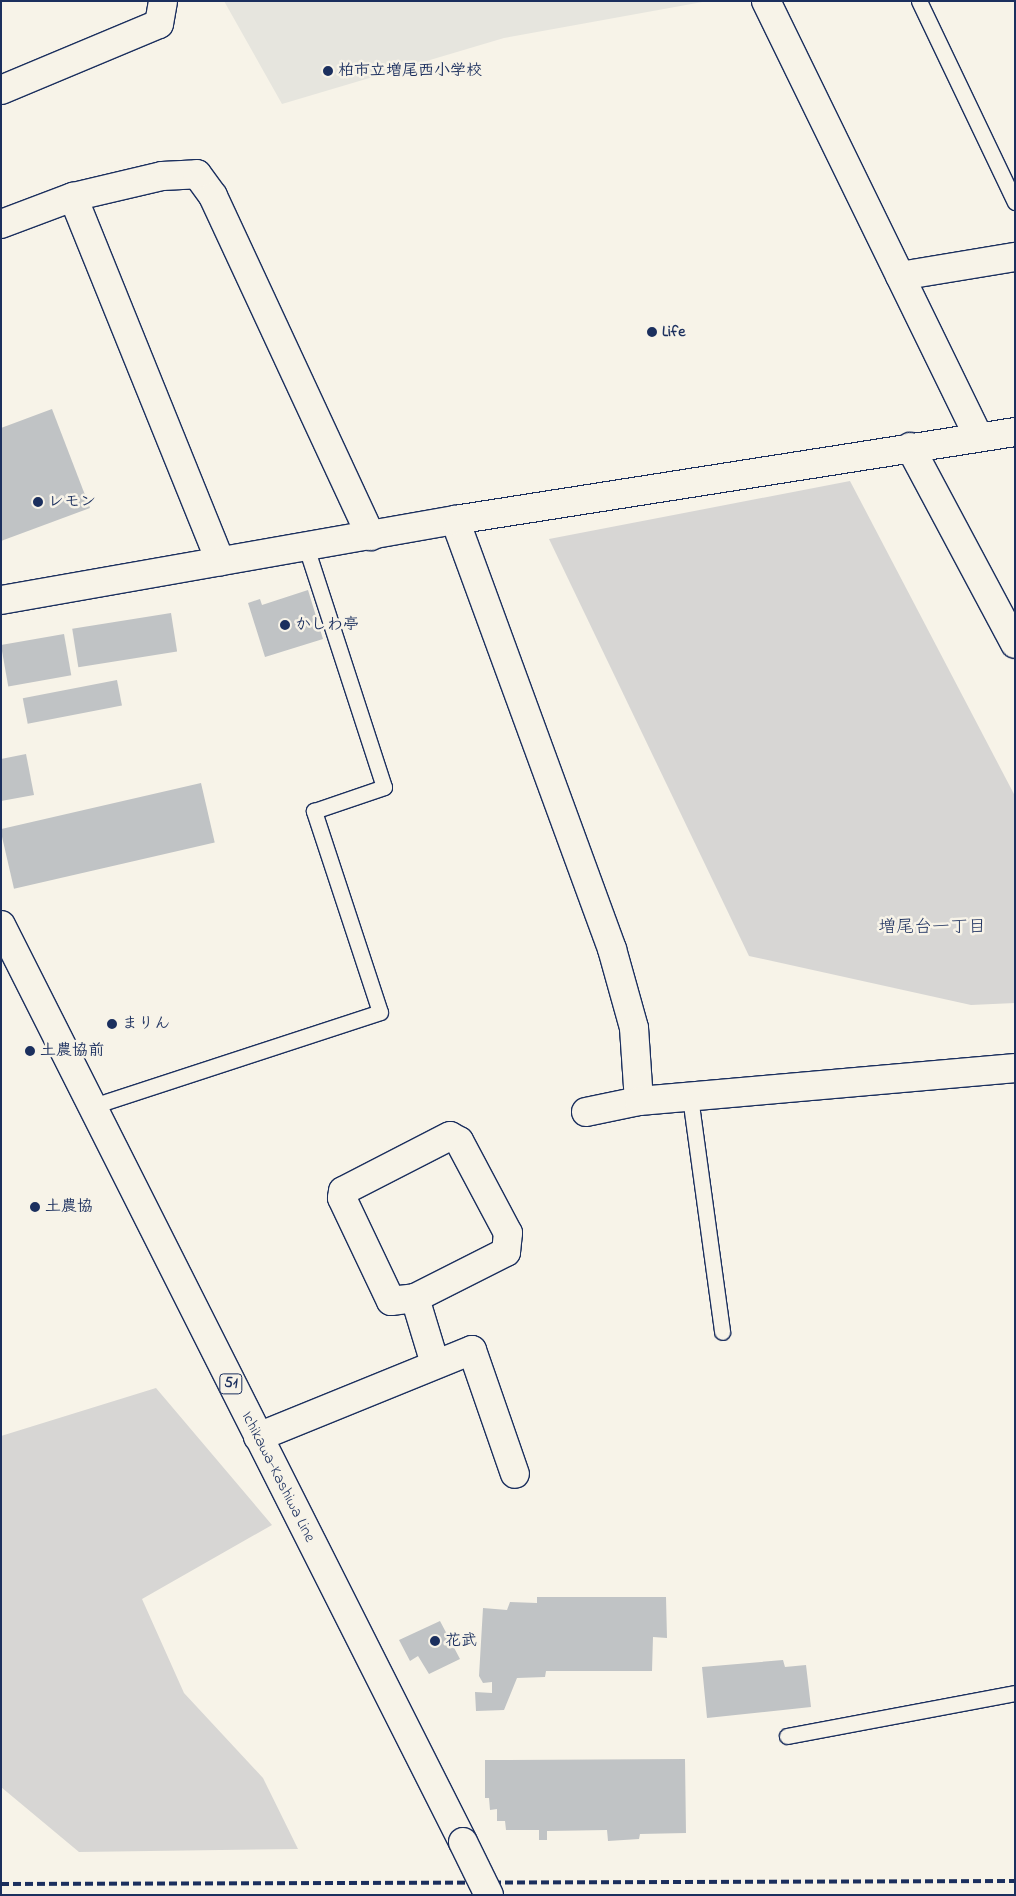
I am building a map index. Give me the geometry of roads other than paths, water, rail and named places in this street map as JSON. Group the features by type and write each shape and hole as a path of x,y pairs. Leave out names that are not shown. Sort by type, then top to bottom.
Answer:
{"street":[{"path":"1,90 159,24 163,1"},
{"path":"766,1 978,436"},
{"path":"1,224 73,197 162,176 196,174 213,196 371,536"},
{"path":"73,197 220,562"},
{"path":"900,276 1015,257"},
{"path":"1,600 455,520 978,436 1015,432"},
{"path":"910,447 1015,644"},
{"path":"455,520 612,949 634,1028 639,1102"},
{"name":"Ichikawa-Kashiwa Line","path":"1,925 90,1107 489,1895"},
{"path":"586,1112 639,1102 1015,1068"},
{"path":"450,1136 459,1141 508,1233 506,1252 416,1298 391,1301 342,1198 343,1191 450,1136"},
{"path":"416,1298 435,1364"},
{"path":"258,1437 472,1350 515,1474"}],"lane":[{"path":"919,1 1015,202"},
{"path":"90,1107 380,1012 314,811 384,786 306,547"},
{"path":"690,1097 722,1332"},
{"path":"787,1736 1015,1693"}],"railway":[{"path":"1,1884 1015,1881"}],"place":[{"name":"柏市立増尾西小学校","path":"328,71"},
{"name":"Life","path":"652,332"},
{"name":"レモン","path":"38,502"},
{"name":"かしわ亭","path":"285,625"},
{"name":"まりん","path":"112,1024"},
{"name":"土農協前","path":"30,1051"},
{"name":"土農協","path":"35,1207"},
{"name":"花武","path":"435,1641"}],"district":[{"name":"増尾台一丁目","path":"932,928"}]}
